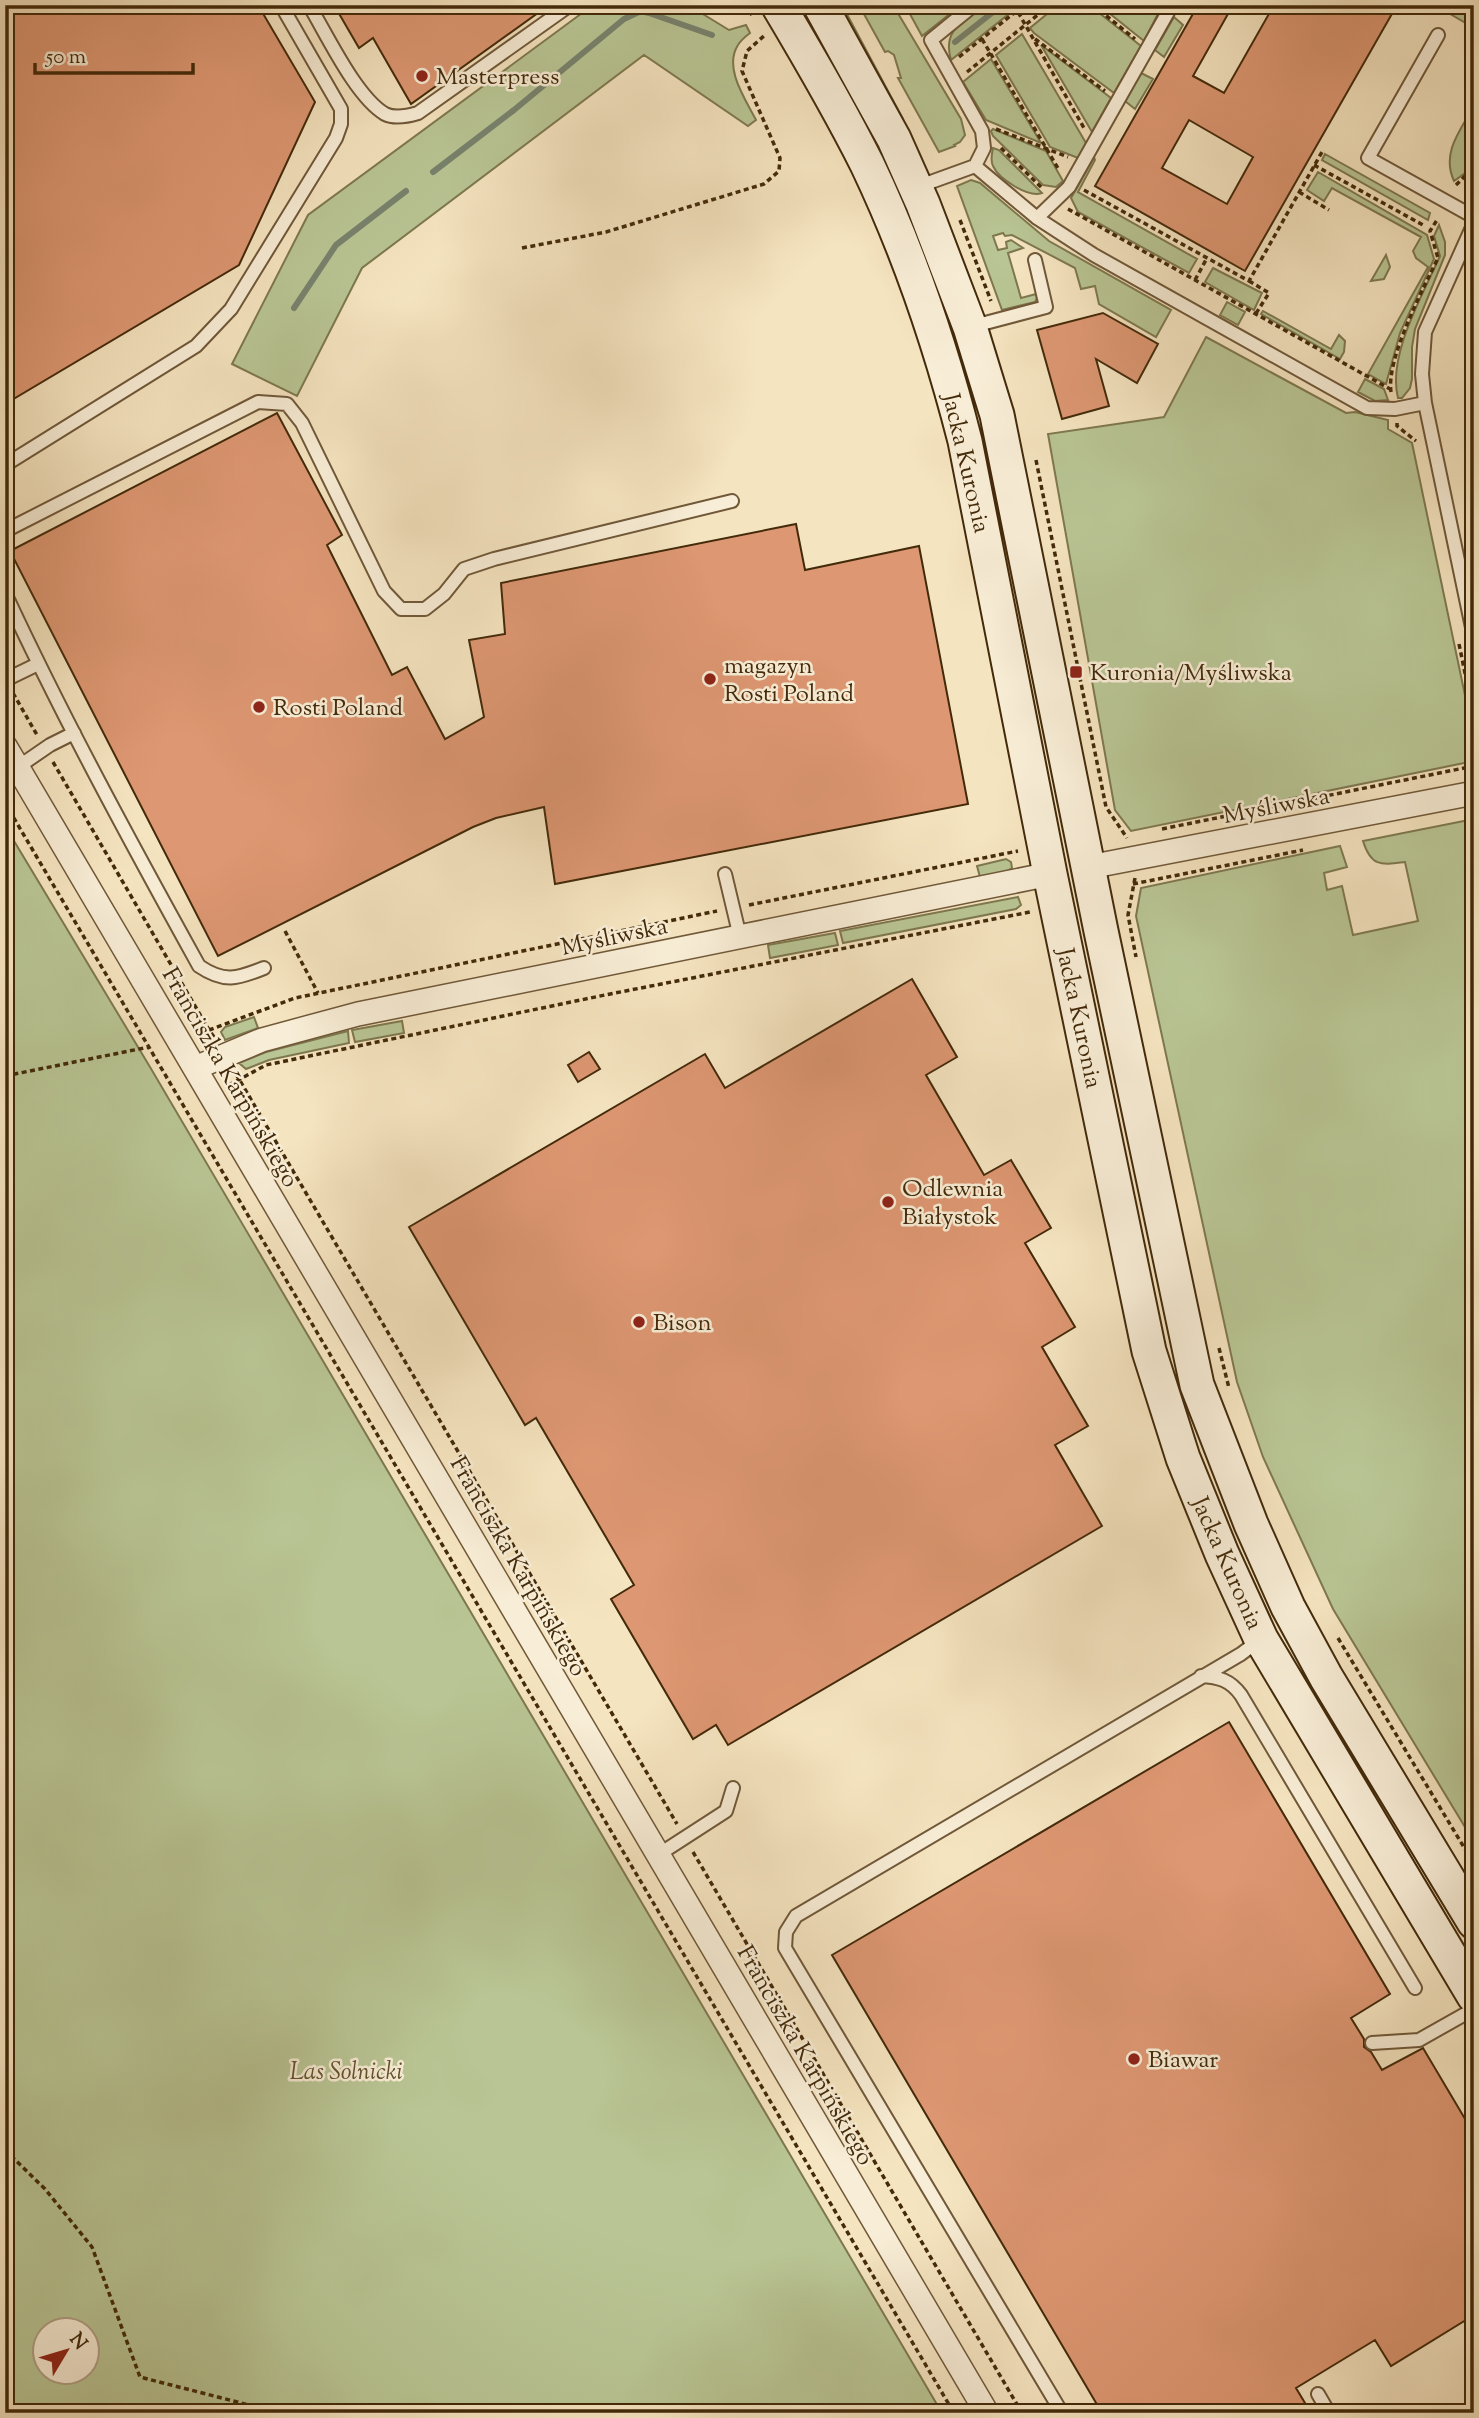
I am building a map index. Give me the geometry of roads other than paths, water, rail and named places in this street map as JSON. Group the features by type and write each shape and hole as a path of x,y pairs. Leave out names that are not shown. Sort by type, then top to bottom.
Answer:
{"main road":[{"name":"Jacka Kuronia","path":"820,5 894,139 916,188 945,256 997,415 1197,1385 1251,1524 1288,1607 1326,1676 1474,1922"},
{"name":"Jacka Kuronia","path":"777,21 866,164 919,291 952,391 965,442 1050,874 1149,1351 1183,1458 1222,1554 1261,1639 1474,1996"},
{"path":"1050,874 1089,867"}],"street":[{"name":"Franciszka Karpińskiego","path":"5,746 987,2413"},
{"name":"Myśliwska","path":"1089,867 1474,793"},
{"name":"Myśliwska","path":"195,1068 262,1040 358,1014 1050,874"}],"lane":[{"path":"5,465 196,346 231,309 336,138 341,124 341,109 281,5"},
{"path":"309,5 365,98 387,115 404,116 418,113 570,5"},
{"path":"916,188 975,166 984,148 982,131 931,40 974,5"},
{"path":"1037,218 1069,187 1172,5"},
{"path":"1438,35 1368,158 1474,217"},
{"path":"975,166 1037,218 1094,255 1367,408 1395,409 1425,403"},
{"path":"1474,223 1425,332 1422,374 1425,403 1474,637"},
{"path":"970,327 1046,307 1035,260"},
{"path":"5,531 258,402 287,404 302,423 384,591 401,609 425,609 444,594 464,569 494,559 732,501"},
{"path":"5,593 112,810 199,966 213,975 231,979 264,968"},
{"path":"5,680 38,664"},
{"path":"18,767 74,733"},
{"path":"725,874 740,937"},
{"path":"1062,2413 785,1948 786,1932 796,1916 1241,1654 1261,1639"},
{"path":"1201,1676 1220,1677 1234,1685 1241,1695 1416,1988"},
{"path":"659,1855 726,1811 733,1788"},
{"path":"1372,2043 1419,2040 1474,2009"},
{"path":"1318,2394 1329,2413"}],"waterway":[{"path":"955,42 1002,5"},
{"path":"433,172 514,110 624,19 641,11 712,35"},
{"path":"294,308 336,245 406,191"}],"place":[{"name":"Masterpress","path":"422,76"},
{"name":"Kuronia/Myśliwska","path":"1076,672"},
{"name":"magazyn Rosti Poland","path":"710,679"},
{"name":"Rosti Poland","path":"259,707"},
{"name":"Odlewnia Białystok","path":"888,1202"},
{"name":"Bison","path":"639,1322"},
{"name":"Biawar","path":"1134,2059"}],"park label":[{"name":"Las Solnicki","path":"346,2071"}]}
